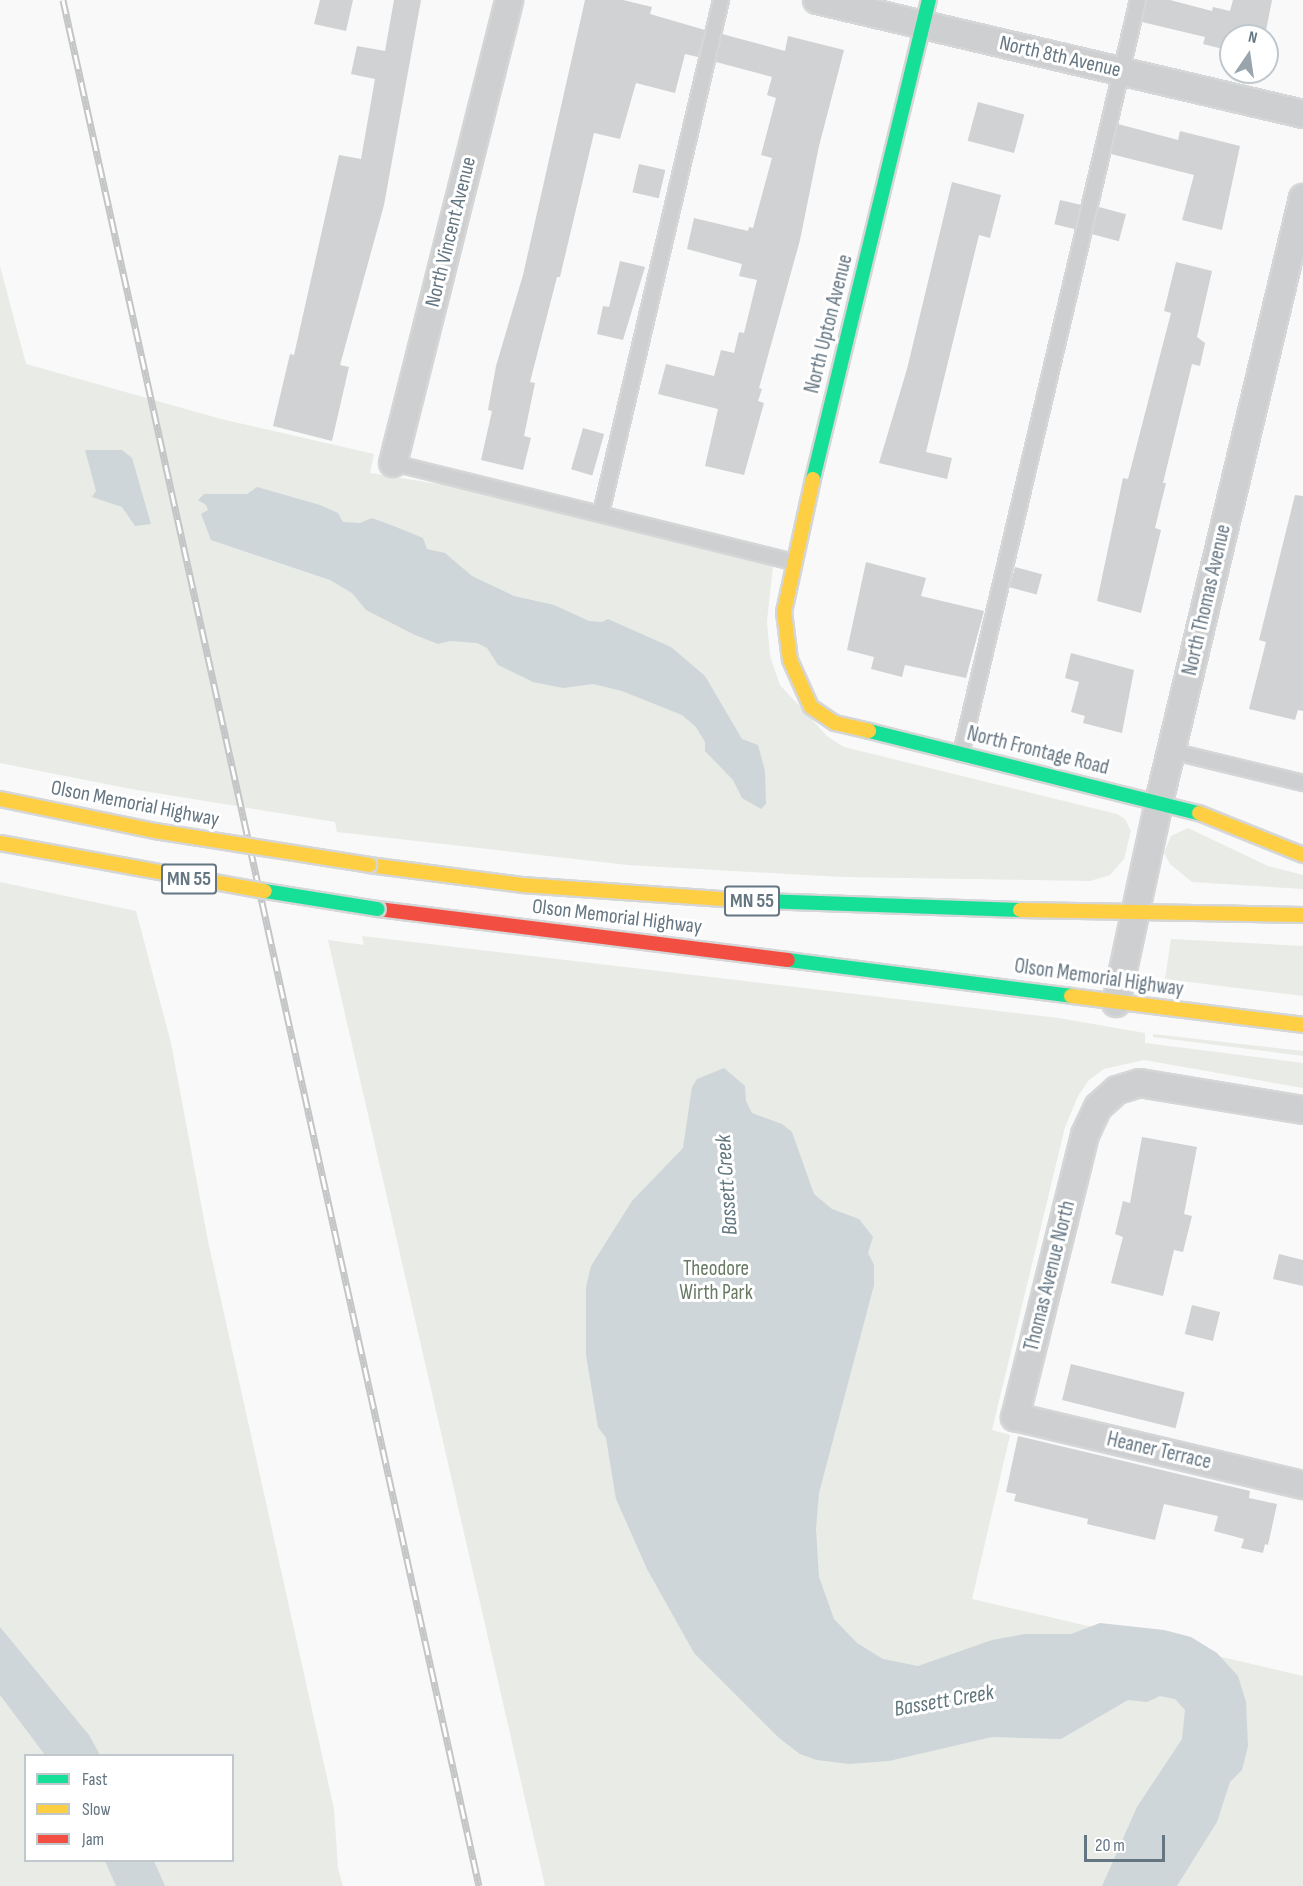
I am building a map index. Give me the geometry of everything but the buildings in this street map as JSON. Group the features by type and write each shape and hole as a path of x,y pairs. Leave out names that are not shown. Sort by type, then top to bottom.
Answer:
{"main road":[{"name":"North Upton Avenue","path":"790,660 784,612 793,562 929,0"},
{"name":"North Frontage Road","path":"790,660 811,707 835,723 1190,809 1303,855"},
{"name":"Olson Memorial Highway","path":"0,799 155,831 369,865 522,885 720,899 966,910 1138,909 1303,915"},
{"name":"Olson Memorial Highway","path":"0,843 168,876 378,909 876,969 1116,1003 1303,1025"}],"street":[{"name":"North Vincent Avenue","path":"393,463 509,0"},
{"name":"North 8th Avenue","path":"817,0 1303,114"},
{"name":"North Thomas Avenue","path":"1116,1003 1138,909 1159,802 1303,198"},
{"name":"Thomas Avenue North","path":"1015,1417 1085,1135 1098,1107 1117,1090 1140,1083 1303,1110"},
{"name":"Heaner Terrace","path":"1015,1417 1303,1485"}],"lane":[{"path":"601,513 721,0"},
{"path":"962,754 1138,0"},
{"path":"393,463 793,562"},
{"path":"1171,751 1303,783"}],"green space":[{"path":"0,266 26,364 221,419 374,454 370,473 444,485 594,519 773,566 767,621 770,656 780,685 828,737 844,747 1117,814 1125,819 1131,831 1124,859 1110,875 1090,881 842,877 628,865 337,832 335,822 131,789 0,763"},
{"path":"1188,828 1268,866 1303,875 1303,889 1192,882 1170,864 1164,853 1171,836"},
{"path":"0,882 136,911 171,1043 208,1241 334,1809 338,1868 343,1886 0,1886"},
{"name":"Theodore Wirth Park","path":"362,936 1059,1018 1145,1033 1145,1043 1303,1063 1303,1088 1144,1060 1104,1069 1089,1080 1078,1096 1065,1127 992,1430 1010,1435 972,1599 1303,1676 1303,1886 545,1886 328,940 364,945"},
{"path":"1171,939 1303,946 1303,996 1165,979"},
{"path":"1153,1034 1303,1051 1303,1056 1153,1037"}],"water":[{"path":"85,450 122,450 132,458 151,524 135,526 122,507 92,497 96,491"},
{"path":"257,487 320,505 338,513 343,522 360,523 372,518 391,525 423,538 427,549 445,553 472,576 514,596 554,605 589,621 602,622 608,619 671,647 705,676 742,739 758,745 765,771 766,804 761,809 742,798 733,780 705,751 705,742 696,727 682,715 622,691 593,684 563,688 533,682 498,665 487,648 477,643 450,641 438,644 366,610 352,593 330,580 211,540 201,514 208,510 206,505 198,500 204,494 247,494"},
{"name":"Bassett Creek","path":"724,1068 745,1086 746,1101 752,1113 782,1124 792,1132 814,1194 832,1209 859,1219 873,1237 868,1253 874,1265 874,1285 819,1493 816,1529 819,1577 834,1619 857,1643 883,1659 918,1666 992,1640 1025,1634 1071,1634 1100,1623 1164,1630 1191,1637 1217,1653 1238,1676 1246,1702 1248,1746 1242,1770 1230,1782 1217,1822 1177,1886 1102,1886 1137,1807 1182,1739 1185,1710 1175,1699 1160,1696 1147,1702 1128,1700 1061,1739 992,1737 889,1761 849,1764 817,1760 800,1754 779,1738 694,1653 647,1569 616,1499 606,1438 598,1427 586,1355 586,1287 591,1266 632,1201 683,1148 692,1087 697,1079"},
{"path":"0,1627 89,1735 99,1754 44,1754 0,1695"},
{"path":"105,1862 154,1862 165,1886 116,1886"}],"railway":[{"path":"63,0 479,1886"}],"traffic: fast":[{"path":"813,479 929,0"},
{"path":"869,731 1199,813"},
{"path":"265,891 378,909"},
{"path":"734,900 1020,910"},
{"path":"788,960 1071,996"}],"traffic: slow":[{"path":"813,479 784,612 790,660 811,707 835,723 869,731"},
{"path":"0,799 155,831 369,865"},
{"path":"1199,813 1303,855"},
{"path":"0,843 265,891"},
{"path":"369,865 522,885 734,900"},
{"path":"1020,910 1303,915"},
{"path":"1071,996 1303,1025"}],"traffic: jam":[{"path":"378,909 788,960"}]}
